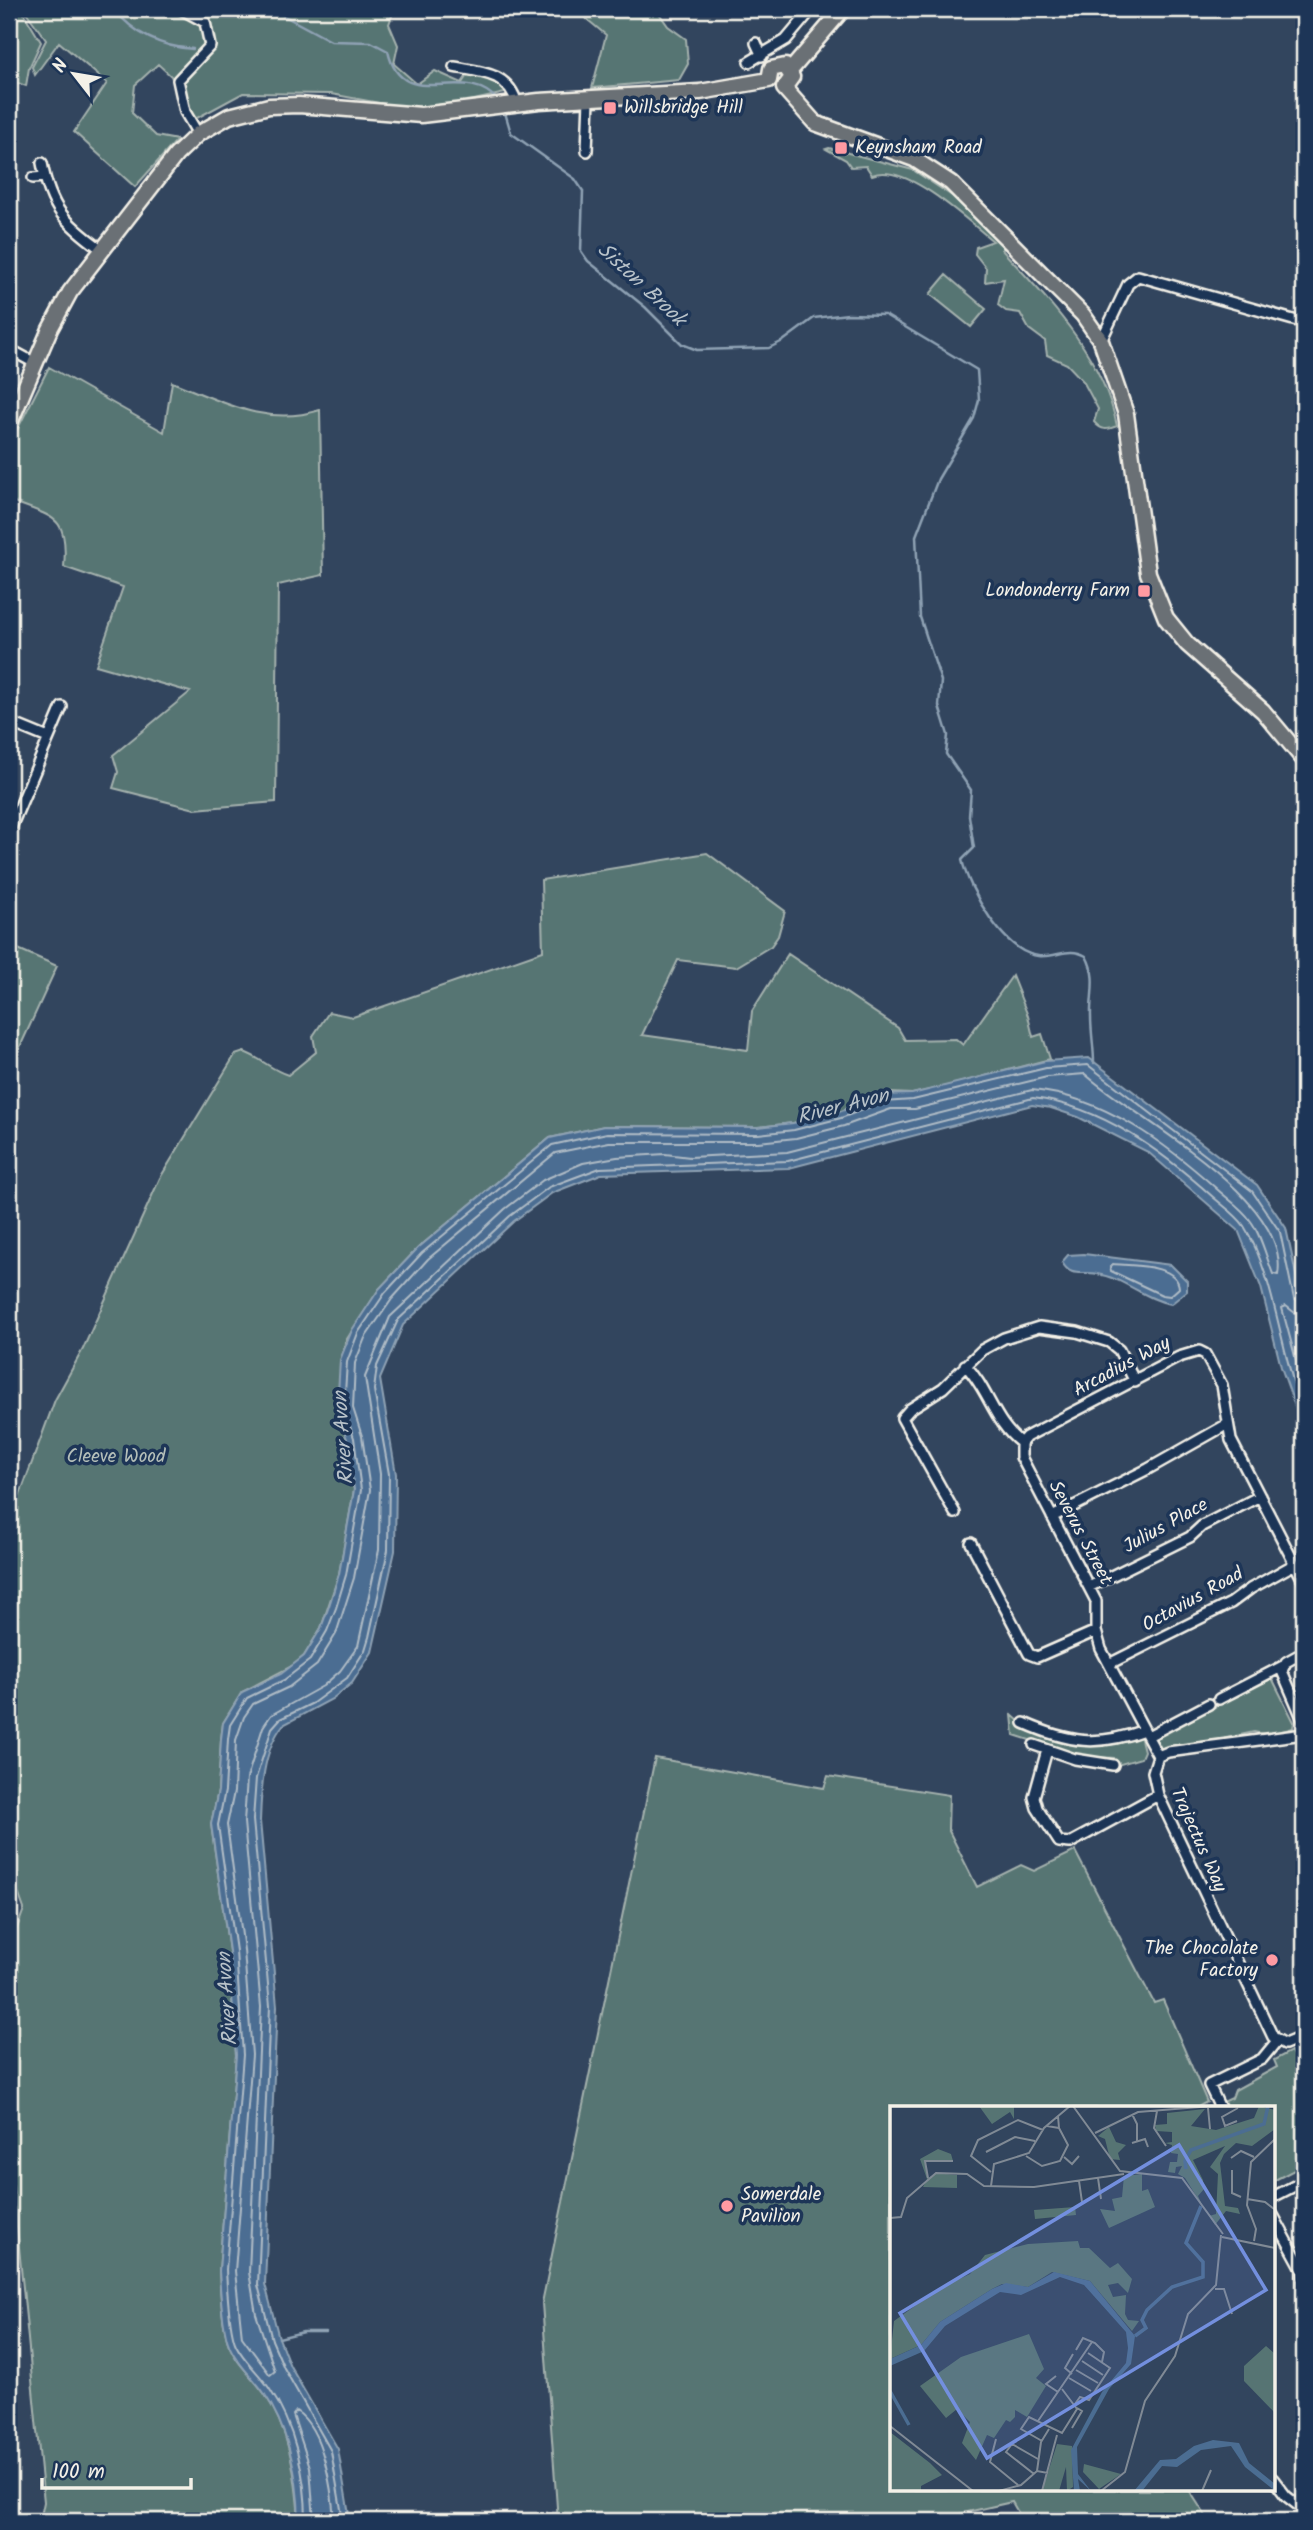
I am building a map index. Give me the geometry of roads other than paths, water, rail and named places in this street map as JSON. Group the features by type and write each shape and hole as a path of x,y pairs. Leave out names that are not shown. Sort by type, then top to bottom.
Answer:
{"main road":[{"path":"790,71 843,9"},
{"path":"782,65 790,71 792,80 784,88 775,88 769,80 774,66 782,65"},
{"path":"9,425 62,304 169,162 198,134 229,116 270,106 299,105 421,115 512,105 700,92 769,80"},
{"path":"784,88 815,123 914,159 951,183 1061,289 1101,341 1126,414 1148,573 1166,618 1187,644 1269,718 1304,760"}],"street":[{"path":"181,9 205,22 209,35 210,46 206,52 178,80 185,112 198,134"},
{"path":"749,62 786,40 812,9"},
{"path":"756,43 762,56"},
{"path":"454,67 493,74 506,81 512,105"},
{"path":"587,151 589,99"},
{"path":"42,163 52,204 61,216 102,249"},
{"path":"33,178 44,177"},
{"path":"1101,341 1128,284 1138,276 1304,323"},
{"path":"9,349 35,363"},
{"path":"12,825 62,707"},
{"path":"9,722 48,738"},
{"path":"955,1513 902,1418 909,1409 943,1388 965,1365 1004,1338 1039,1327 1053,1327 1100,1338 1115,1346 1135,1382"},
{"name":"Arcadius Way","path":"1021,1443 1026,1437 1190,1351 1199,1351 1205,1354 1222,1385 1226,1425 1293,1565 1304,1582"},
{"name":"Severus Street","path":"965,1365 976,1377 1003,1427 1021,1443 1021,1457 1098,1609 1096,1631 1109,1664 1158,1756"},
{"path":"1052,1517 1148,1469 1226,1425"},
{"name":"Julius Place","path":"1089,1587 1189,1537 1202,1526 1260,1496"},
{"path":"971,1543 1029,1654 1037,1657 1096,1631"},
{"name":"Octavius Road","path":"1109,1664 1231,1603 1293,1565"},
{"path":"1219,1699 1304,1652"},
{"path":"1283,1666 1283,1675 1304,1722"},
{"path":"1024,1723 1058,1737 1091,1742 1112,1740 1146,1733 1209,1704"},
{"path":"1158,1756 1304,1734"},
{"path":"1034,1745 1075,1759 1113,1765"},
{"path":"1047,1750 1034,1797 1037,1808 1059,1842 1070,1843 1158,1795"},
{"name":"Trajectus Way","path":"1158,1756 1153,1772 1158,1795 1276,2042"},
{"path":"1219,2106 1209,2085 1262,2059 1276,2042 1285,2044 1304,2036"},
{"path":"1274,2196 1304,2181"},
{"path":"1274,2217 1303,2270 1304,2287"},
{"path":"1274,2480 1286,2496 1304,2510"}],"water":[{"path":"1089,1058 1257,1185 1286,1228 1304,1312 1304,1432 1281,1367 1261,1287 1238,1230 1148,1152 1078,1117 1032,1105 789,1168 601,1174 552,1193 514,1221 403,1325 380,1379 396,1474 395,1551 372,1652 352,1683 332,1699 283,1725 267,1758 261,1796 260,1821 277,2006 265,2284 279,2338 290,2366 338,2449 350,2521 299,2521 294,2471 280,2422 264,2393 232,2352 223,2319 219,2271 236,2055 229,1951 211,1824 218,1791 223,1723 242,1692 281,1674 304,1656 321,1628 339,1574 354,1490 347,1439 337,1411 340,1360 352,1330 379,1289 418,1248 550,1138 604,1126 758,1127 793,1123 839,1112 881,1095 912,1094 1045,1061"},
{"path":"1084,1254 1171,1265 1187,1281 1187,1291 1171,1304 1152,1298 1107,1276 1073,1272 1062,1262 1068,1255"}],"waterway":[{"name":"Siston Brook","path":"114,9 130,26 149,38 193,49"},
{"name":"Siston Brook","path":"275,11 331,41 371,42 388,51 395,70 407,80 421,85 469,85 485,90 498,101"},
{"name":"Siston Brook","path":"504,109 511,133 575,179 583,191 581,251 588,261 645,307 682,344 697,350 769,348 814,318 848,314 885,315 977,370 979,400 974,418 938,479 916,536 920,617 941,681 939,706 948,735 946,754 971,790 969,816 974,848 962,860 966,873 980,903 1013,944 1038,956 1068,952 1086,956 1093,979 1091,1017 1094,1063"},
{"path":"279,2338 303,2332 326,2332"}],"place":[{"name":"Willsbridge Hill","path":"610,108"},
{"name":"Keynsham Road","path":"841,148"},
{"name":"Londonderry Farm","path":"1144,591"},
{"name":"The Chocolate Factory","path":"1272,1960"},
{"name":"Somerdale Pavilion","path":"727,2206"}],"water label":[{"name":"River Avon","path":"843,1107"},
{"name":"River Avon","path":"344,1438"},
{"name":"River Avon","path":"228,1999"}],"park label":[{"name":"Cleeve Wood","path":"116,1457"}]}
